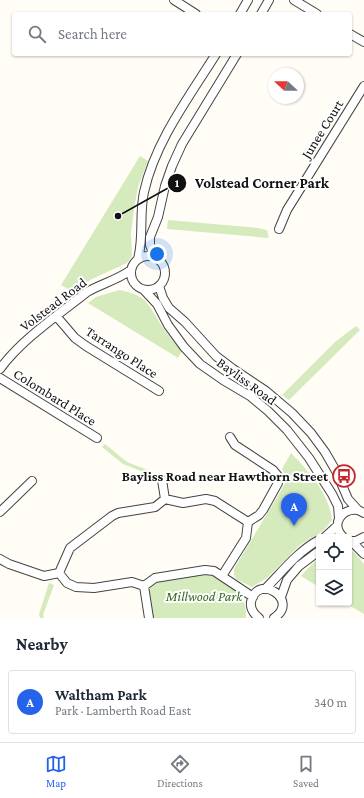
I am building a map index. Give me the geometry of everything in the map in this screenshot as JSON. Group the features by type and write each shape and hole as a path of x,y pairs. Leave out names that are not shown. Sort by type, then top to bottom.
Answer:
{"street":[{"path":"174,0 193,12"},
{"path":"241,12 248,0"},
{"path":"262,12 269,0"},
{"path":"294,0 314,12"},
{"path":"352,35 364,42"},
{"path":"131,270 138,259 142,245 141,214 144,191 152,164 166,136 215,56"},
{"path":"140,288 155,289 160,286 165,276 163,265 155,257 150,245 150,237 158,217 165,186 182,144 236,56"},
{"name":"Junee Court","path":"279,229 287,210 364,86"},
{"path":"138,259 144,256 155,257"},
{"name":"Bayliss Road","path":"131,270 132,279 156,304 168,325 184,347 200,364 250,396 287,430 309,458 332,494 338,506 338,531 340,534"},
{"name":"Volstead Road","path":"110,283 131,270"},
{"name":"Volstead Road","path":"0,369 6,360 21,345 87,292 98,286 110,283 128,282 140,288"},
{"name":"Bayliss Road","path":"160,286 163,298 169,308 185,322 216,356 266,391 292,413 311,433 325,452 336,471 348,499 361,511"},
{"name":"Tarrango Place","path":"56,317 75,338 86,346 159,391"},
{"name":"Colombard Place","path":"0,378 97,438"},
{"path":"230,437 235,445 273,470 278,476 278,483 263,510 259,516 248,522"},
{"path":"162,480 165,499"},
{"path":"0,512 32,481"},
{"path":"165,499 183,503 206,499 215,501 248,522"},
{"path":"59,573 70,548 112,516 118,513 155,507 165,499"},
{"name":"Bayliss Road","path":"338,522 347,510 361,511"},
{"path":"222,576 246,538 248,522"},
{"path":"328,534 338,522"},
{"path":"352,541 356,541 364,537"},
{"path":"265,589 294,558 316,542"},
{"path":"352,543 364,554"},
{"path":"280,616 282,606 281,597 287,580 299,566 316,553"},
{"path":"0,559 9,564 44,576 59,573"},
{"path":"144,586 155,578 206,570 214,571 253,597"},
{"path":"59,573 67,583 76,587 94,588 132,582 144,586"},
{"path":"144,586 149,618"},
{"path":"256,616 251,605 253,597 260,590 265,589 274,591 281,597"}],"green space":[{"path":"140,156 148,161 138,187 134,209 131,233 132,256 127,263 92,279 73,290 61,285"},
{"path":"168,220 258,228 267,230 269,238 167,229"},
{"path":"119,290 136,295 147,303 170,338 182,351 178,358 88,303 96,297"},
{"path":"356,326 360,330 289,400 282,395 335,342"},
{"path":"105,444 127,462 153,472 151,475 123,464 102,447"},
{"path":"291,453 311,475 322,492 327,501 332,520 323,531 300,545 267,578 252,587 236,579 234,569 286,482 287,477 282,469"},
{"path":"352,551 364,564 364,614 350,606 352,606"},
{"path":"316,561 316,585 301,576"},
{"name":"Millwood Park","path":"207,573 212,574 237,590 244,601 246,618 152,618 148,592 149,588 156,581"},
{"path":"49,583 54,585 43,615 44,618 40,618 39,614"}],"place":[{"name":"Volstead Corner Park","path":"118,216"},
{"name":"Bayliss Road near Hawthorn Street","path":"344,476"},
{"name":"Waltham Park","path":"294,526"}]}
